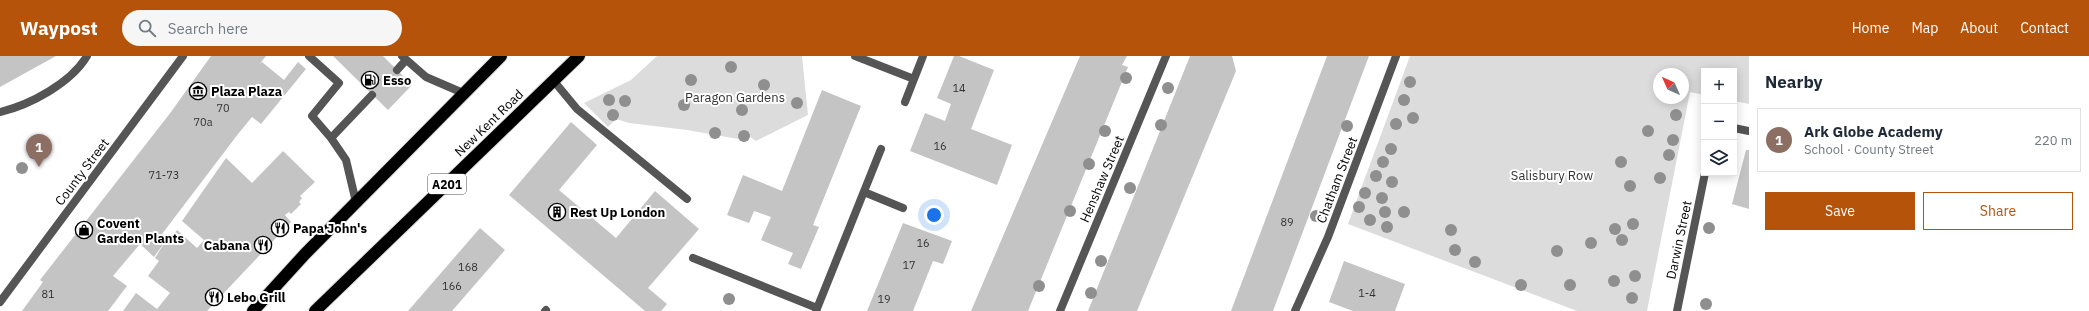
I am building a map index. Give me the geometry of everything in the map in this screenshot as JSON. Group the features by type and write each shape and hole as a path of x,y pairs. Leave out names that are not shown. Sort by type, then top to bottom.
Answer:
{"highway":[{"path":"252,311 356,202 501,56"},
{"name":"New Kent Road","path":"315,311 579,56"}],"street":[{"path":"0,112 17,108 44,94 70,76 87,56"},
{"name":"County Street","path":"0,302 183,56"},
{"path":"309,56 339,83 312,116 331,138 346,160 356,202"},
{"path":"855,56 914,79"},
{"path":"905,102 923,56"},
{"name":"Henshaw Street","path":"1060,311 1166,56"},
{"name":"Chatham Street","path":"1295,311 1328,237 1396,56"},
{"path":"397,70 404,58 426,77 463,93"},
{"path":"553,80 576,109 687,199"},
{"path":"331,138 372,95"},
{"path":"1737,129 1749,131"},
{"path":"693,258 816,310 881,149"},
{"name":"Darwin Street","path":"1677,311 1704,176"},
{"path":"864,192 903,208"}],"green space":[{"name":"Paragon Gardens","path":"657,56 802,56 808,115 756,141 749,136 744,140 687,130 629,123 616,119 608,127 584,103 631,80"},
{"name":"Salisbury Row","path":"1410,56 1749,56 1749,104 1737,102 1737,68 1701,68 1701,94 1690,92 1689,97 1689,68 1653,68 1653,104 1688,104 1647,311 1577,311 1348,224"}],"building":[{"path":"0,56 56,56 0,87"},
{"path":"211,56 266,56 259,65 262,62 284,80 298,62 306,69 261,124 252,117 238,134 159,238 165,242 154,257 140,244 113,276 127,286 108,311 22,311 43,282 40,280 171,112"},
{"path":"333,56 383,56 412,85 388,110"},
{"path":"954,56 959,56 994,70 971,129 1012,145 997,185 910,151 925,113 945,121 951,104 937,98"},
{"path":"1080,56 1127,56 1122,65 1128,67 1028,311 971,311"},
{"path":"1190,56 1232,56 1236,71 1137,311 1088,311"},
{"path":"1327,56 1369,56 1273,311 1231,311"},
{"path":"822,90 861,106 813,225 819,227 801,269 788,264 793,253 761,240 771,217 754,211 749,223 727,215 743,175 782,191"},
{"name":"Rest Up London","path":"571,122 597,145 559,190 616,238 655,191 699,229 648,288 667,304 661,311 645,311 509,195"},
{"path":"1746,150 1749,150 1749,209 1732,204"},
{"path":"283,151 315,182 300,196 302,198 299,202 301,204 291,214 289,212 285,215 291,222 207,311 123,311 136,293 157,309 170,293 148,276 159,261 155,258 165,242 167,244 177,230 197,248 204,240 182,221 226,158 252,183"},
{"path":"903,223 952,241 943,264 933,261 913,311 867,311"},
{"path":"480,228 505,250 452,311 408,311"},
{"path":"1344,261 1405,284 1395,311 1353,311 1329,302"}],"place":[{"name":"Esso","path":"370,80"},
{"name":"Plaza Plaza","path":"198,91"},
{"name":"Ark Globe Academy","path":"39,167"},
{"name":"Rest Up London","path":"557,212"},
{"name":"Papa John's","path":"280,228"},
{"name":"Covent Garden Plants","path":"84,230"},
{"name":"Cabana","path":"263,245"},
{"name":"Lebo Grill","path":"214,297"}]}
